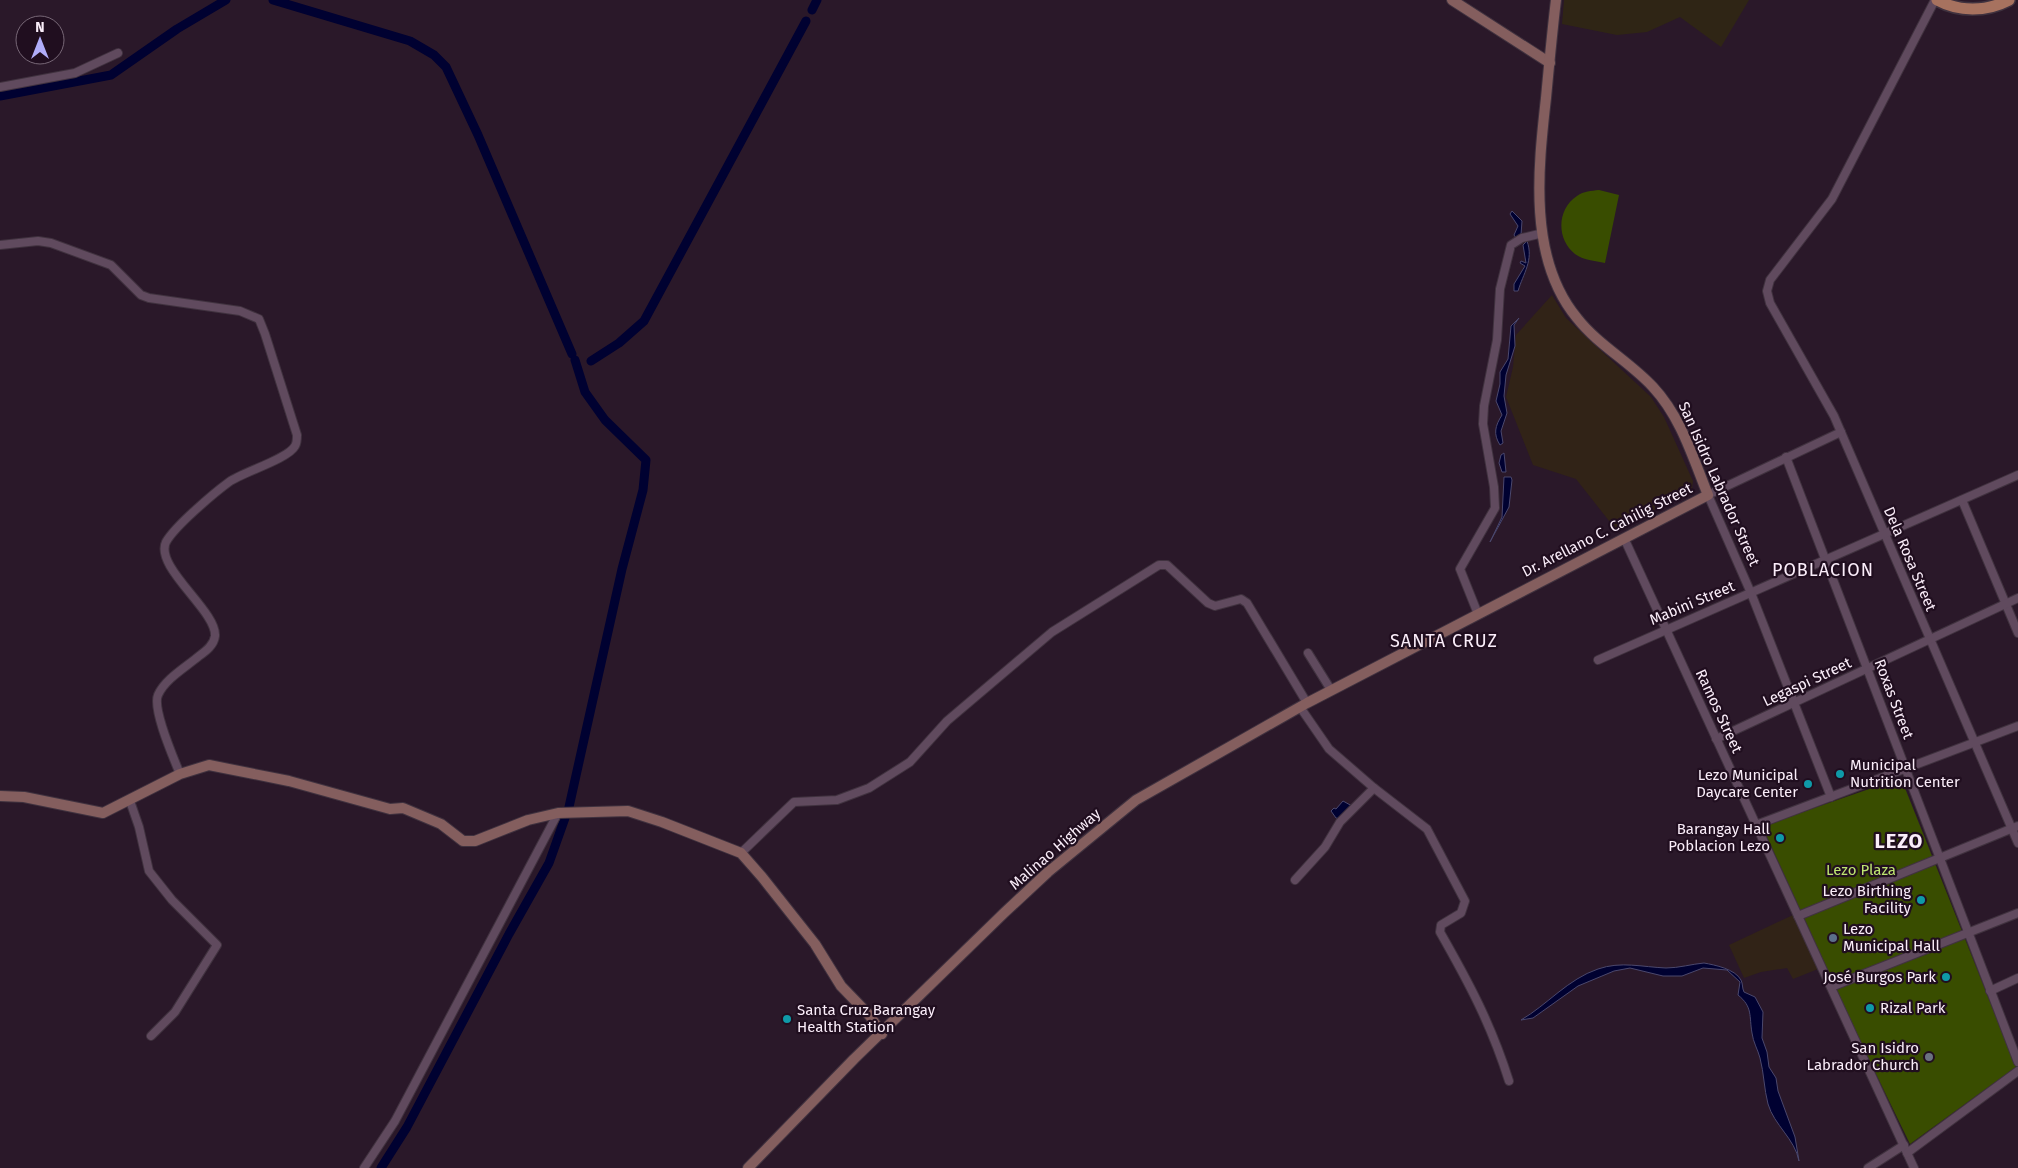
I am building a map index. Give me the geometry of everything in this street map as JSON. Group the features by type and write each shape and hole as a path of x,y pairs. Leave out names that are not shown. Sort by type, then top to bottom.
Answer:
{"main road":[{"path":"1452,0 1550,63"},
{"name":"San Isidro Labrador Street","path":"1556,0 1538,183 1543,233 1553,271 1570,309 1584,327 1653,387 1667,403 1680,427 1708,495"},
{"path":"1936,0 1948,6 1978,9 1992,7 2009,0"},
{"name":"Dr. Arellano C. Cahilig Street","path":"1442,632 1708,495"},
{"name":"Malinao Highway","path":"748,1168 1048,872 1136,800 1303,705 1442,632"},
{"path":"0,796 24,797 96,812 112,810 180,774 209,765 289,781 390,808 403,808 441,824 463,841 475,841 528,820 558,813 628,811 662,822 741,853 815,944 841,986 870,1016 882,1034"}],"street":[{"name":"Dela Rosa Street","path":"1936,0 1832,199 1782,263 1770,280 1767,291 1770,303 1841,432 1975,742 2015,827 2018,842"},
{"path":"0,87 75,72 118,52"},
{"path":"1478,614 1460,569 1495,508 1494,487 1483,424 1484,406 1497,340 1500,289 1510,245 1522,238 1543,233"},
{"path":"0,245 38,240 51,242 111,265 141,295 240,311 259,319 265,334 297,435 295,446 287,454 230,480 182,525 167,541 165,548 167,559 184,586 214,624 215,637 211,647 167,683 158,696 158,709 168,746 180,774"},
{"name":"Dr. Arellano C. Cahilig Street","path":"1708,495 1841,432"},
{"name":"Roxas Street","path":"1786,457 2018,1062"},
{"name":"Mabini Street","path":"1598,660 2018,475"},
{"name":"San Isidro Labrador Street","path":"1708,495 1750,593 1831,797"},
{"path":"1962,500 2018,633"},
{"name":"Ramos Street","path":"1624,538 1914,1168"},
{"path":"741,853 794,802 837,800 869,788 910,762 947,721 1052,632 1159,565 1167,565 1208,603 1215,606 1241,599 1247,604 1329,749 1374,788 1427,828 1465,901 1461,913 1441,925 1440,932 1474,992 1494,1036 1509,1081"},
{"name":"Legaspi Street","path":"1716,739 2018,598"},
{"path":"1308,653 1331,690"},
{"path":"1756,825 2018,726"},
{"path":"1295,880 1325,847 1340,822 1374,788"},
{"path":"130,801 139,827 149,870 172,900 217,945 175,1012 152,1036"},
{"path":"364,1168 395,1121 558,813"},
{"path":"1798,916 2015,827"},
{"path":"1830,987 2018,913"},
{"path":"1990,991 2018,978"},
{"path":"1908,1153 2018,1072"},
{"path":"1868,1168 1904,1145"}],"shaded area":[{"path":"1564,0 1749,0 1721,47 1680,17 1647,32 1617,35 1562,24"},
{"path":"1512,211 1522,221 1521,235 1516,238 1514,235 1518,226 1510,214"},
{"path":"1527,241 1529,261 1518,291 1514,291 1514,284 1525,266 1520,263 1521,261 1526,263 1523,245"},
{"path":"1552,295 1566,318 1651,397 1664,417 1693,481 1692,489 1617,531 1576,479 1533,465 1506,397 1513,367 1516,335"},
{"path":"1519,318 1514,325 1515,346 1506,375 1504,396 1507,413 1501,431 1503,443 1500,445 1496,434 1496,426 1502,415 1496,401 1500,384 1500,372 1508,359 1511,326"},
{"path":"1504,453 1506,472 1502,472 1499,463 1501,455"},
{"path":"1504,477 1511,477 1512,480 1509,507 1490,542 1502,517"},
{"path":"1343,801 1352,806 1340,819 1336,818 1331,811 1334,808 1336,809"},
{"path":"1793,915 1818,969 1793,979 1787,968 1761,972 1744,978 1729,945"},
{"path":"1704,963 1724,968 1738,976 1742,982 1744,992 1755,997 1763,1012 1762,1038 1767,1052 1769,1067 1776,1078 1778,1091 1795,1137 1799,1161 1793,1146 1771,1112 1748,1008 1743,999 1738,995 1740,982 1727,970 1703,968 1682,976 1663,976 1630,968 1614,971 1578,986 1533,1018 1521,1020 1577,979 1598,969 1615,965 1671,968"}],"green space":[{"path":"1599,190 1619,195 1605,263 1585,259 1575,254 1564,240 1561,224 1570,202 1582,193"},
{"name":"Lezo Plaza","path":"1901,778 2016,1067 1910,1144 1860,1041 1762,826"}],"waterway":[{"path":"0,96 111,75 177,29 226,0"},
{"path":"273,0 410,41 434,55 446,67 478,135 572,354"},
{"path":"812,10 817,0"},
{"path":"591,361 619,343 644,321 806,21"},
{"path":"569,807 622,569 643,490 646,460 605,420 585,392 575,360"},
{"path":"381,1168 407,1127 509,934 549,863 565,818"}],"place":[{"name":"Municipal Nutrition Center","path":"1840,774"},
{"name":"Lezo Municipal Daycare Center","path":"1808,784"},
{"name":"Barangay Hall Poblacion Lezo","path":"1780,838"},
{"name":"Lezo Birthing Facility","path":"1921,900"},
{"name":"Lezo Municipal Hall","path":"1833,938"},
{"name":"José Burgos Park","path":"1946,977"},
{"name":"Rizal Park","path":"1870,1008"},
{"name":"Santa Cruz Barangay Health Station","path":"787,1019"},
{"name":"San Isidro Labrador Church","path":"1929,1057"}],"district":[{"name":"POBLACION","path":"1823,570"},
{"name":"SANTA CRUZ","path":"1444,641"},
{"name":"LEZO","path":"1899,841"}]}
